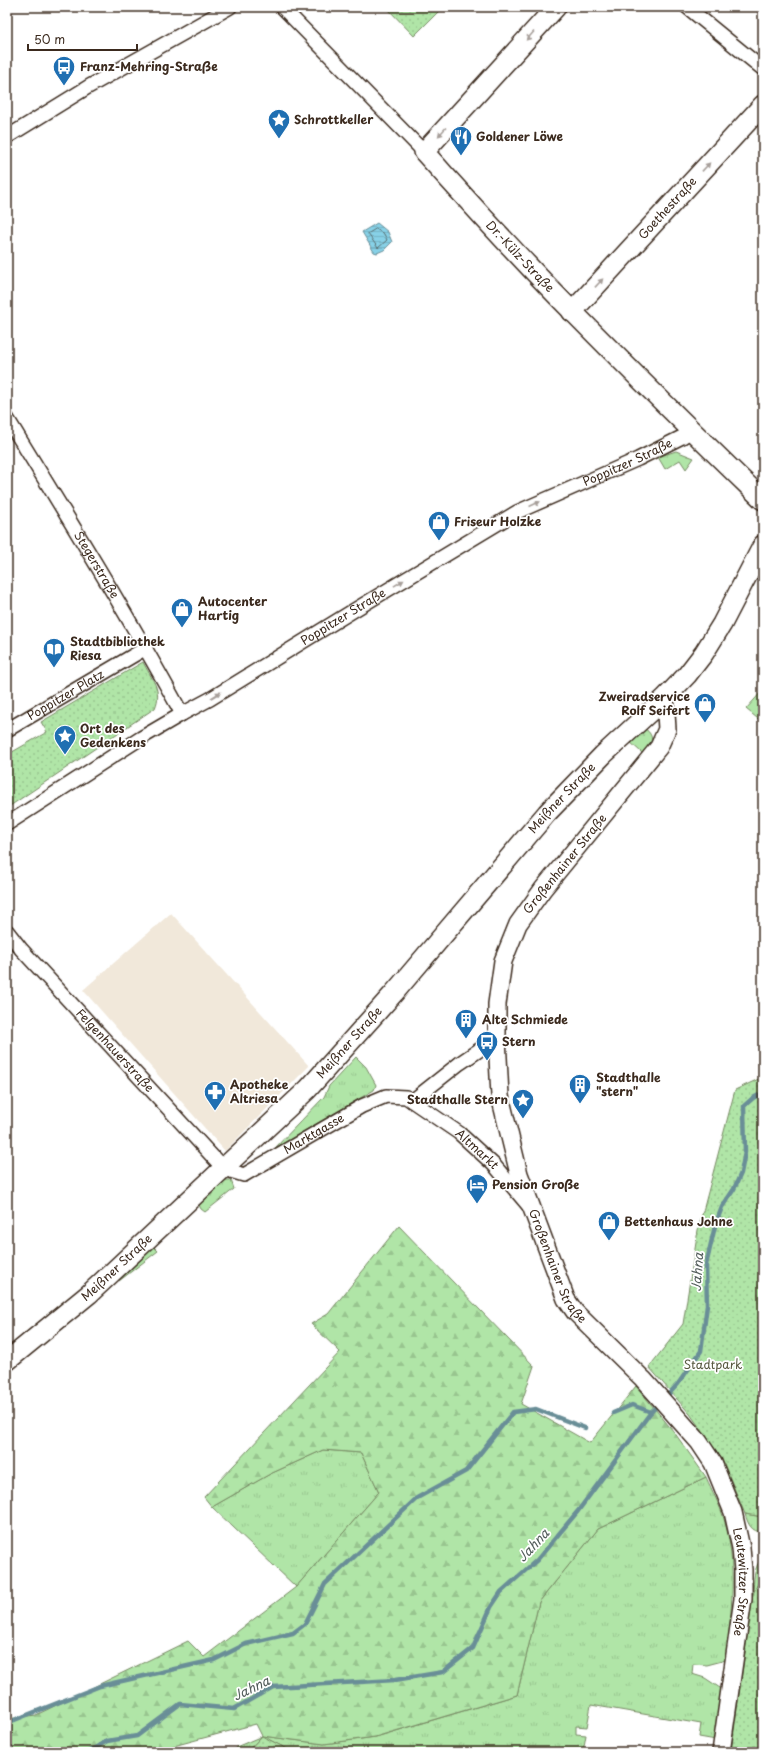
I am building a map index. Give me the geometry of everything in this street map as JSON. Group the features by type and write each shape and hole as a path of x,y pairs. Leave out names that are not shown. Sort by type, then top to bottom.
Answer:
{"main road":[{"path":"424,152 556,7"},
{"name":"Goethestraße","path":"572,312 763,105"},
{"name":"Dr.-Külz-Straße","path":"424,152 572,312 655,393 691,431 763,500"},
{"path":"664,698 687,675 704,653 722,624 763,545"},
{"name":"Meißner Straße","path":"7,1361 89,1294 308,1089 394,993 547,813 578,780 664,698"}],"street":[{"path":"7,137 88,87 230,7"},
{"name":"Dr.-Külz-Straße","path":"282,7 424,152"},
{"path":"687,7 763,69"},
{"name":"Stegerstraße","path":"7,418 55,495 146,648 182,714"},
{"name":"Poppitzer Straße","path":"7,824 182,714 210,699 356,608 517,512 638,459 691,431"},
{"name":"Poppitzer Platz","path":"7,730 146,648"},
{"name":"Großenhainer Straße","path":"664,698 667,729 659,747 543,889 518,924 503,961 497,1004 497,1038 500,1096 519,1174 566,1299 575,1312 643,1379 686,1425"},
{"name":"Felgenhauerstraße","path":"7,931 21,949 224,1169"},
{"path":"409,1099 497,1038"},
{"name":"Marktgasse","path":"224,1169 244,1175 362,1106 386,1096 409,1099"},
{"name":"Altmarkt","path":"409,1099 459,1133 494,1165 531,1209"},
{"name":"Leutewitzer Straße","path":"686,1425 713,1463 733,1512 739,1532 741,1548 743,1599 721,1752"}],"shaded area":[{"path":"171,913 309,1066 225,1151 83,990"}],"green space":[{"path":"386,7 443,7 414,36"},
{"path":"676,451 694,458 686,469 680,460 665,469 658,457"},
{"path":"143,662 157,690 158,695 155,708 7,808 7,755 47,732 41,722"},
{"path":"763,690 763,723 746,709"},
{"path":"644,728 648,731 651,741 642,753 629,741"},
{"path":"356,1057 366,1067 376,1085 374,1090 275,1148 324,1097 329,1086"},
{"name":"Stadtpark","path":"763,1077 763,1517 745,1514 722,1459 690,1414 649,1367 683,1324 698,1230 735,1090"},
{"path":"221,1180 231,1180 234,1189 205,1212 201,1209 198,1203"},
{"path":"399,1226 534,1366 521,1404 590,1443 636,1386 674,1432 706,1477 598,1529 539,1602 517,1695 375,1737 324,1744 262,1736 256,1724 151,1752 7,1752 7,1719 36,1715 188,1641 204,1657 296,1587 379,1492 361,1453 323,1450 270,1474 212,1507 204,1497 340,1352 311,1324 328,1314"},
{"path":"153,1246 158,1251 119,1281 116,1278"},
{"path":"323,1450 361,1453 379,1492 296,1587 212,1507 270,1474"},
{"path":"706,1477 724,1519 731,1554 732,1572 731,1607 726,1660 707,1665 693,1664 692,1674 705,1678 723,1690 716,1740 699,1737 701,1724 591,1705 587,1727 576,1726 576,1734 586,1735 583,1752 293,1752 262,1736 324,1744 376,1737 517,1695 539,1602 598,1529"},
{"path":"745,1514 763,1517 763,1532 756,1531 751,1527"},
{"path":"763,1557 763,1573 753,1594 757,1565"},
{"path":"763,1573 763,1752 731,1752 753,1594"},
{"path":"262,1736 247,1752 235,1752 236,1747"},
{"path":"262,1736 293,1752 247,1752"}],"water":[{"path":"377,223 388,232 392,242 384,250 377,253 374,252 362,232"}],"waterway":[{"name":"Jahna","path":"665,1398 678,1384 701,1351 707,1305 706,1265 715,1226 722,1207 734,1189 741,1173 745,1152 744,1106 753,1098 763,1093"},
{"name":"Jahna","path":"88,1752 107,1741 137,1736 180,1704 234,1709 273,1687 395,1680 443,1672 473,1648 491,1607 501,1592 537,1560 578,1511 651,1412 660,1403"},
{"path":"613,1413 632,1405 651,1412"},
{"path":"7,1720 12,1721 100,1686 214,1660 246,1644 293,1633 305,1624 325,1584 417,1498 466,1471 513,1412 536,1409 585,1428"}],"place":[{"name":"Franz-Mehring-Straße","path":"64,86"},
{"name":"Schrottkeller","path":"279,140"},
{"name":"Goldener Löwe","path":"461,156"},
{"name":"Friseur Holzke","path":"439,542"},
{"name":"Autocenter Hartig","path":"182,628"},
{"name":"Stadtbibliothek Riesa","path":"54,668"},
{"name":"Zweiradservice Rolf Seifert","path":"705,724"},
{"name":"Ort des Gedenkens","path":"65,756"},
{"name":"Alte Schmiede","path":"466,1040"},
{"name":"Stern","path":"487,1062"},
{"name":"Stadthalle \"stern\"","path":"580,1104"},
{"name":"Apotheke Altriesa","path":"215,1112"},
{"name":"Stadthalle Stern","path":"523,1120"},
{"name":"Pension Große","path":"477,1204"},
{"name":"Bettenhaus Johne","path":"609,1242"}]}
